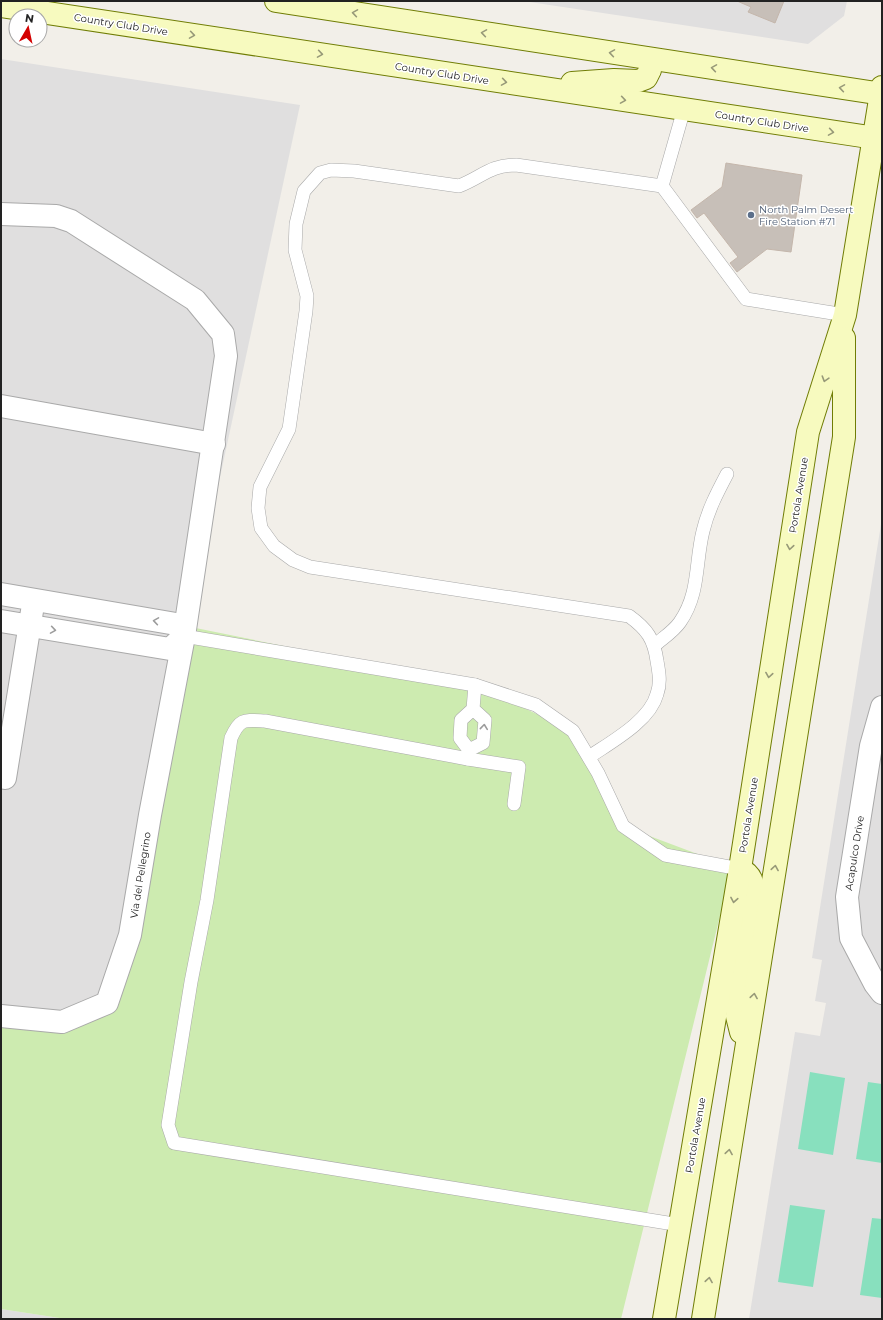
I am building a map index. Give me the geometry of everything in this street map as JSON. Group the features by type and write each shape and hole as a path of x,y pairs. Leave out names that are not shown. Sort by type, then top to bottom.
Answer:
{"main road":[{"path":"276,1 651,59 882,92"},
{"name":"Country Club Drive","path":"1,6 878,139"},
{"path":"529,86 614,80 638,82 646,78 650,70 651,59"},
{"name":"Portola Avenue","path":"664,1319 740,869 808,432 845,315 878,139 882,92"},
{"name":"Portola Avenue","path":"703,1319 844,437 845,315"},
{"path":"740,869 748,874 753,881 753,895 738,990 736,1016 746,1046"}],"street":[{"name":"Via del Pellegrino","path":"1,214 56,216 71,221 195,300 223,334 226,356 184,636 150,815 130,935 107,1004 62,1022 1,1016"},
{"path":"1,406 214,444"},
{"path":"1,594 176,624 184,636 170,649 1,621"},
{"path":"6,778 34,600"},
{"name":"Acapulco Drive","path":"882,707 871,746 847,897 851,938 875,984 882,994"}],"lane":[{"path":"662,186 684,109"},
{"path":"588,757 631,728 651,709 657,694 660,679 655,645 644,626 629,616 310,567 293,560 274,546 261,528 258,508 260,487 289,429 307,296 295,250 296,224 304,191 320,174 331,170 354,171 459,186 475,180 489,169 502,165 516,165 662,186 746,299 845,315"},
{"path":"655,645 679,623 690,604 696,582 702,532 710,505 727,474"},
{"path":"184,636 475,685 536,705 573,731 598,773 623,826 666,855 740,869"},
{"path":"469,755 460,738 461,720 473,709 475,685"},
{"path":"469,755 483,743 485,720 473,709"},
{"path":"514,804 519,767 469,755 265,721 246,720 237,724 231,738 207,900 191,982 168,1125 174,1143 680,1225"}],"shaded area":[{"path":"523,1 847,1 844,16 808,44"},
{"path":"1,59 300,105 107,1003 62,1022 1,1012"},
{"path":"882,518 882,1319 749,1319 795,1032 820,1036 826,1003 815,1001 822,960 812,958"},
{"path":"1,1309 66,1319 1,1319"}],"green space":[{"path":"176,624 475,685 573,731 623,826 732,867 621,1319 66,1319 1,1309 1,1012 62,1022 107,1003"},
{"path":"810,1072 845,1078 833,1155 798,1149"},
{"path":"868,1082 882,1084 882,1163 856,1159"},
{"path":"790,1205 825,1210 813,1287 778,1282"},
{"path":"872,1218 882,1219 882,1298 860,1295"}],"building":[{"path":"737,1 784,1 775,23 748,12 751,7"},
{"name":"North Palm Desert Fire Station #71","path":"726,163 802,175 791,252 767,249 737,272 730,263 738,257 704,213 697,218 691,210 722,187"}],"place":[{"name":"North Palm Desert Fire Station #71","path":"751,215"}]}
